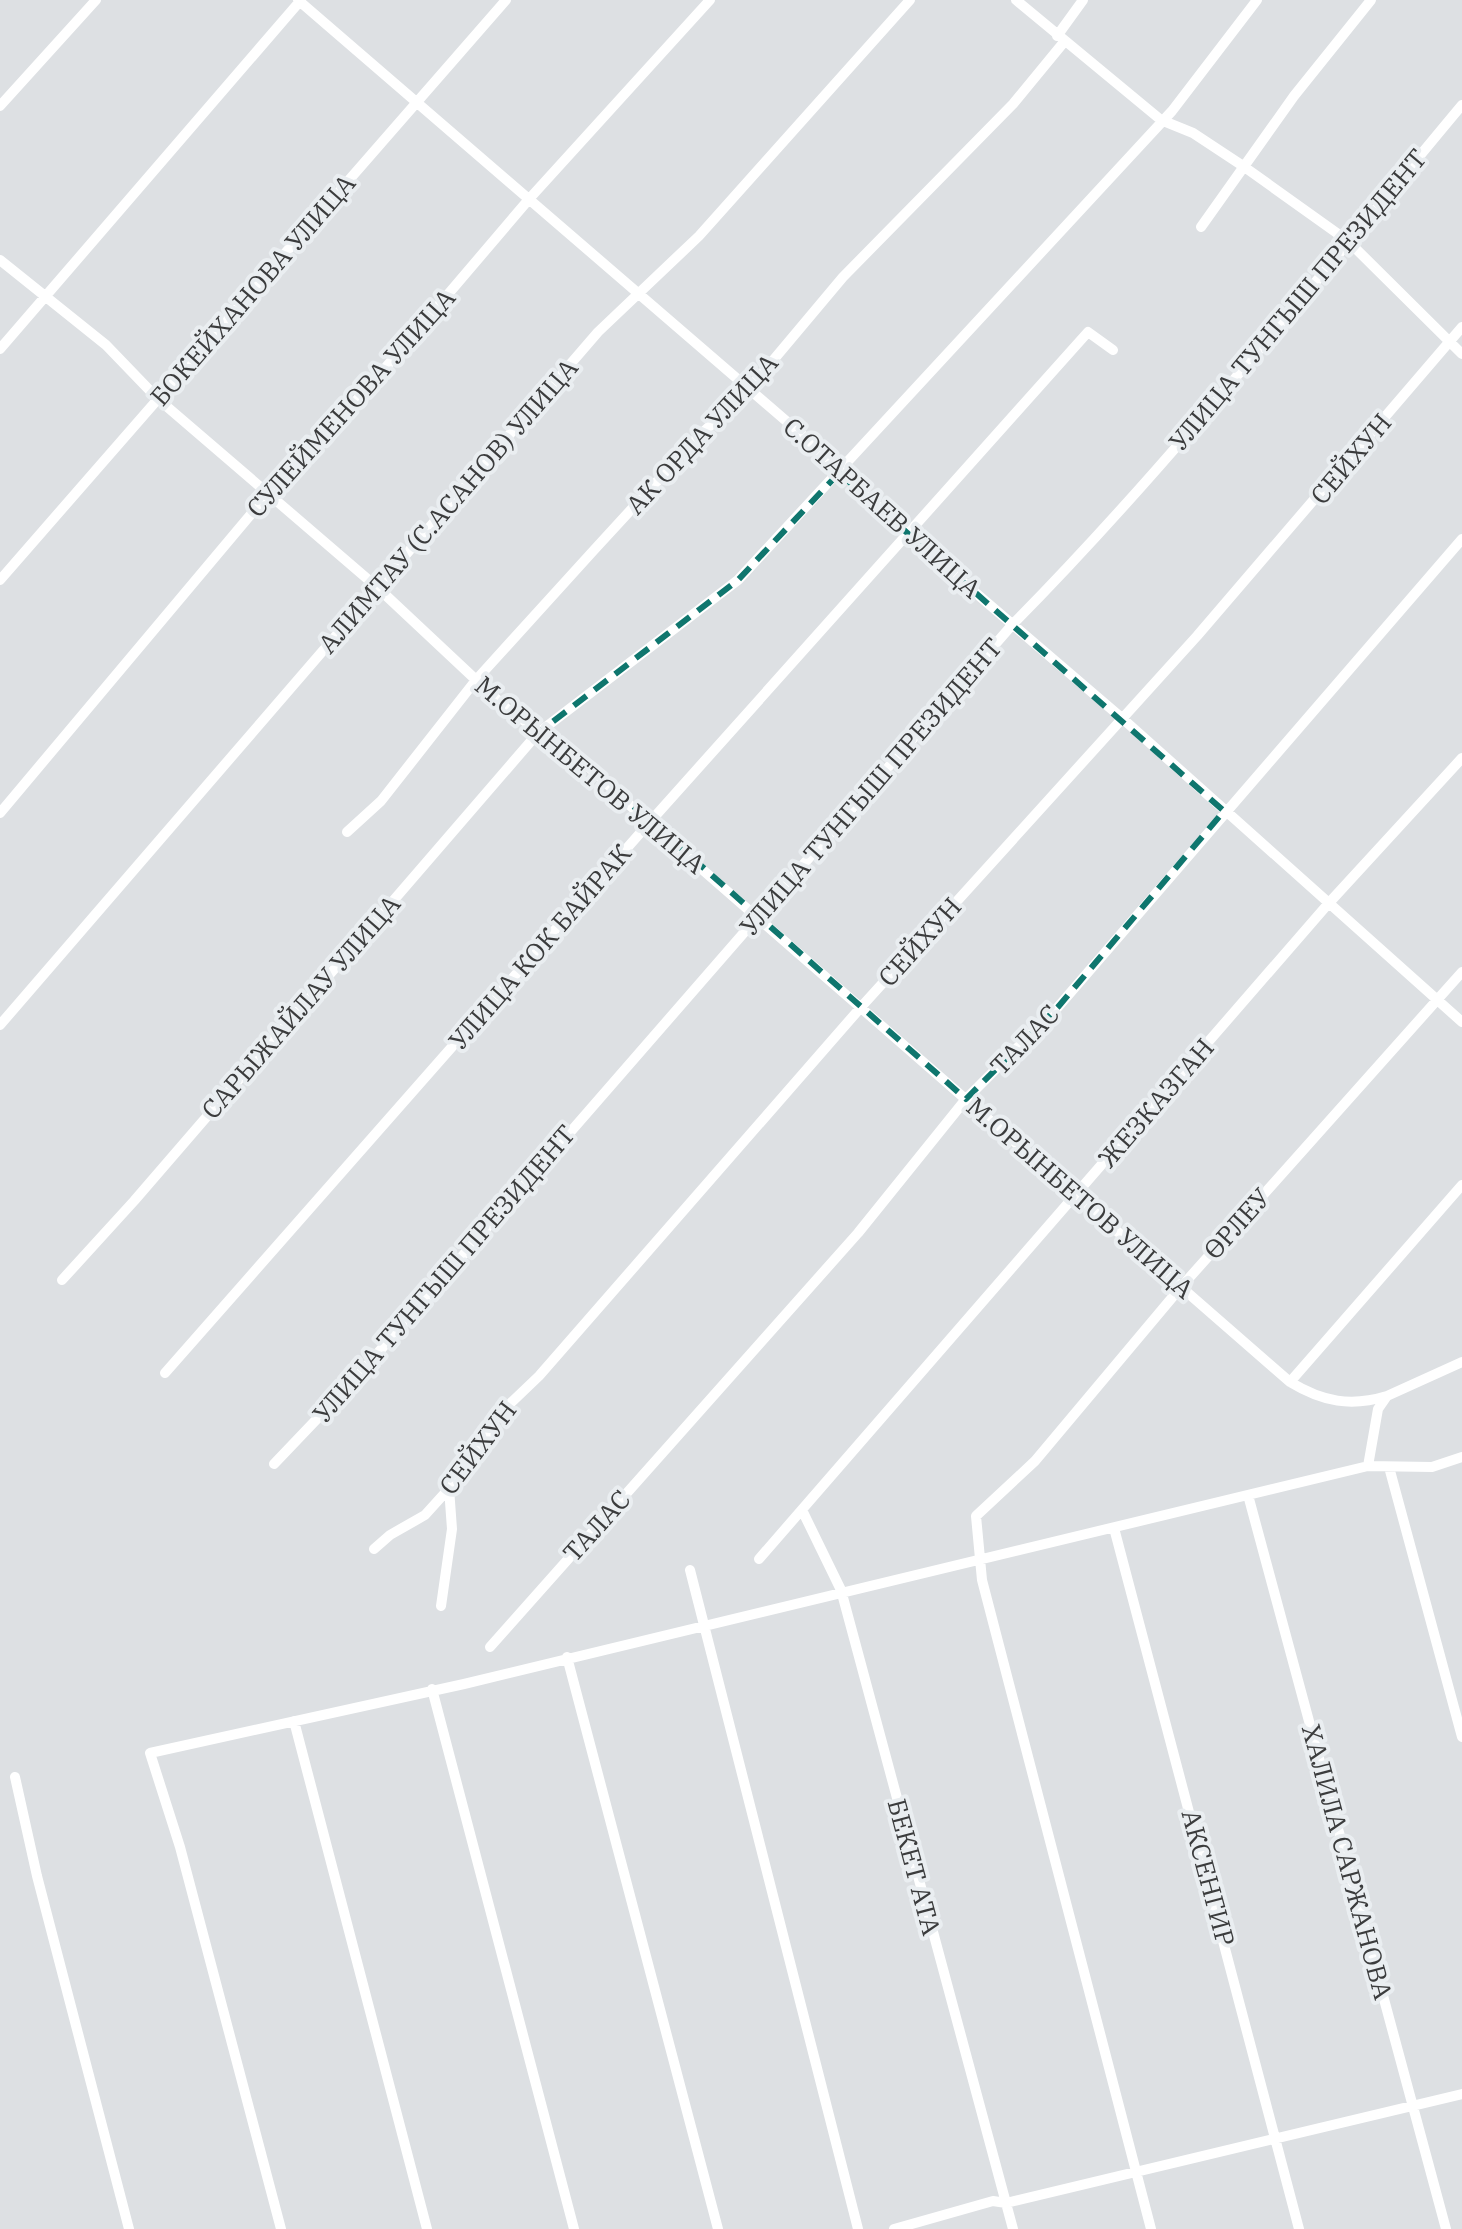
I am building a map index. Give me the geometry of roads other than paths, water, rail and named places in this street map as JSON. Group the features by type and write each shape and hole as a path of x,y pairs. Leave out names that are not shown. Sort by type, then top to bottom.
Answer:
{"street":[{"path":"0,106 96,0"},
{"name":"БОКЕЙХАНОВА УЛИЦА","path":"0,580 208,346 506,0"},
{"name":"СУЛЕЙМЕНОВА УЛИЦА","path":"0,813 268,494 369,387 530,198 710,0"},
{"name":"АЛИМТАУ (С.АСАНОВ) УЛИЦА","path":"0,1025 578,355 637,292 699,236 910,0"},
{"path":"1016,0 1161,120 1193,133 1348,241 1462,354"},
{"name":"АК ОРДА УЛИЦА","path":"347,832 381,801 476,680 696,439 749,389 843,277 1013,104 1060,39 1083,0"},
{"name":"САРЫЖАЙЛАУ УЛИЦА","path":"62,1280 538,733 738,580 1172,111 1257,0"},
{"path":"1201,227 1243,166 1371,0"},
{"path":"0,349 299,1"},
{"name":"С.ОТАРБАЕВ УЛИЦА","path":"299,1 799,432 907,534 1123,719 1462,1022"},
{"name":"УЛИЦА ТУНГЫШ ПРЕЗИДЕНТ","path":"274,1464 366,1367 757,915 930,724 1012,625 1068,569 1209,408 1462,105"},
{"name":"М.ОРЫНБЕТОВ УЛИЦА","path":"0,260 106,345 158,399 378,588 476,680 538,733 589,767 649,823 1290,1382 1331,1401 1367,1402 1462,1362"},
{"name":"СЕЙХУН","path":"374,1549 390,1535 425,1515 472,1463 496,1417 539,1376 862,1006 1123,719 1462,327"},
{"name":"УЛИЦА КОК БАЙРАК","path":"165,1373 649,823 1088,332 1113,350"},
{"name":"ТАЛАС","path":"490,1647 858,1233 966,1099 1058,1007 1224,811 1462,539"},
{"name":"ЖЕЗКАЗГАН","path":"759,1559 1328,904 1462,758"},
{"name":"ӨРЛЕУ","path":"1151,2229 982,1580 976,1516 981,1508 1035,1461 1181,1287 1462,972"},
{"path":"1290,1382 1462,1185"},
{"path":"1368,1466 1378,1409 1387,1396"},
{"path":"281,2229 180,1847 150,1753 1368,1466 1432,1467 1462,1457"},
{"path":"1389,1467 1462,1737"},
{"path":"441,1606 452,1529 449,1488"},
{"name":"ХАЛИЛА САРЖАНОВА","path":"1248,1495 1446,2229"},
{"name":"БЕКЕТ АТА","path":"802,1510 841,1590 1013,2229"},
{"name":"АКСЕНГИР","path":"1114,1528 1299,2229"},
{"path":"690,1570 858,2229"},
{"path":"567,1657 718,2229"},
{"path":"432,1689 574,2229"},
{"path":"294,1721 427,2229"},
{"path":"15,1777 37,1876 129,2229"},
{"path":"894,2229 993,2201 1006,2203 1138,2174 1462,2094"}]}
